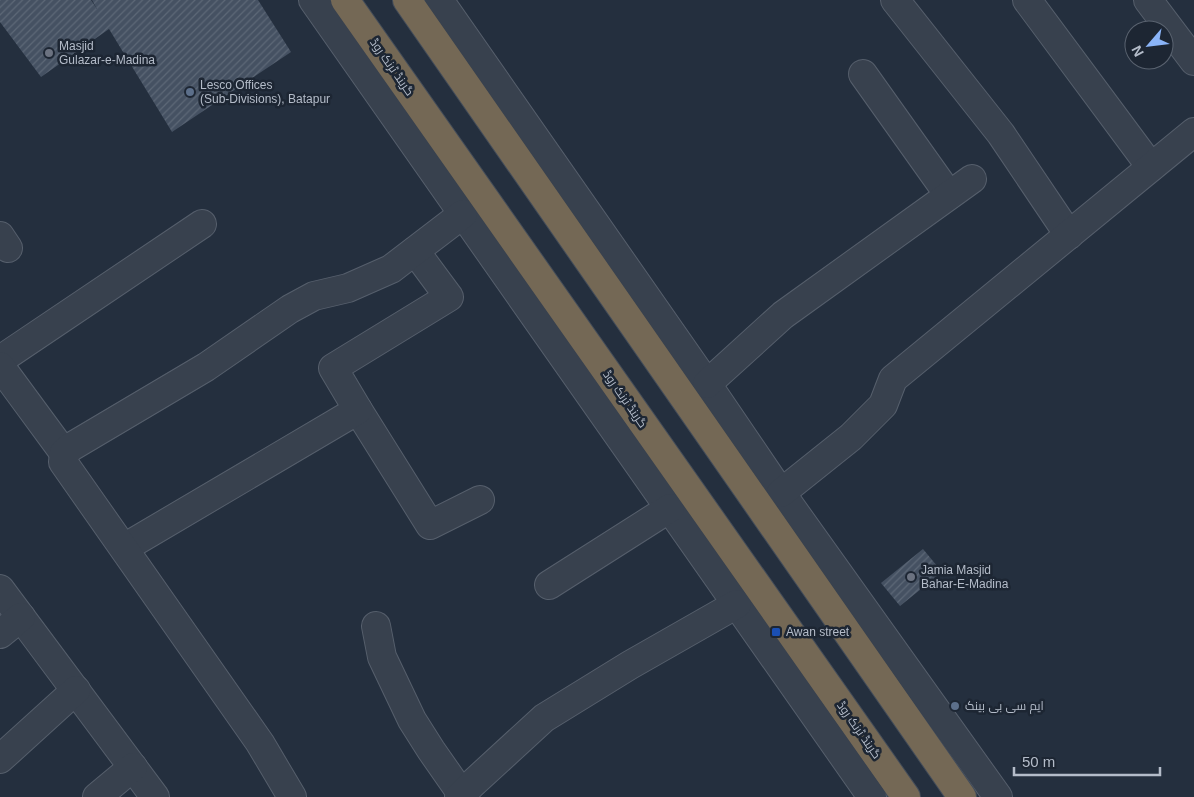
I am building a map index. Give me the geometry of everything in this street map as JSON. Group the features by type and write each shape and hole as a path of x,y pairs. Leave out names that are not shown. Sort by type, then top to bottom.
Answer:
{"highway":[{"name":"گرینڈ ٹرنک روڈ","path":"345,0 698,525 800,647 906,797"},
{"path":"407,0 962,797"}],"street":[{"path":"314,0 670,508 698,525 737,604 872,797"},
{"path":"440,0 781,493 998,797"},
{"path":"895,0 1001,134 1069,235"},
{"path":"1027,0 1151,167"},
{"path":"1148,0 1194,61"},
{"path":"863,74 949,195"},
{"path":"781,493 851,438 882,405 893,379 1151,167 1191,142"},
{"path":"707,384 783,315 972,178"},
{"path":"64,453 206,366 290,309 314,296 348,288 391,269 463,214"},
{"path":"0,360 202,224"},
{"path":"415,251 449,297 333,368 430,525 480,500"},
{"path":"0,366 64,453 64,462 260,743 292,797"},
{"path":"124,548 358,410"},
{"path":"549,585 670,508"},
{"path":"0,589 155,797"},
{"path":"376,626 382,657 412,720 460,795 544,718 630,665 737,604"},
{"path":"0,634 21,617"},
{"path":"779,663 800,647"},
{"path":"0,759 76,690"},
{"path":"97,797 133,767"}],"building":[{"name":"Lesco Offices (Sub-Divisions), Batapur","path":"0,0 91,0 97,9 92,0 258,0 291,52 172,132 109,29 41,77 0,22"},
{"name":"Jamia Masjid Bahar-E-Madina","path":"923,549 942,572 900,606 881,583"}],"place":[{"name":"Masjid Gulazar-e-Madina","path":"49,53"},
{"name":"Lesco Offices (Sub-Divisions), Batapur","path":"190,92"},
{"name":"Jamia Masjid Bahar-E-Madina","path":"911,577"},
{"name":"Awan street","path":"776,632"},
{"name":"ایم سی بی بینک","path":"955,706"}]}
